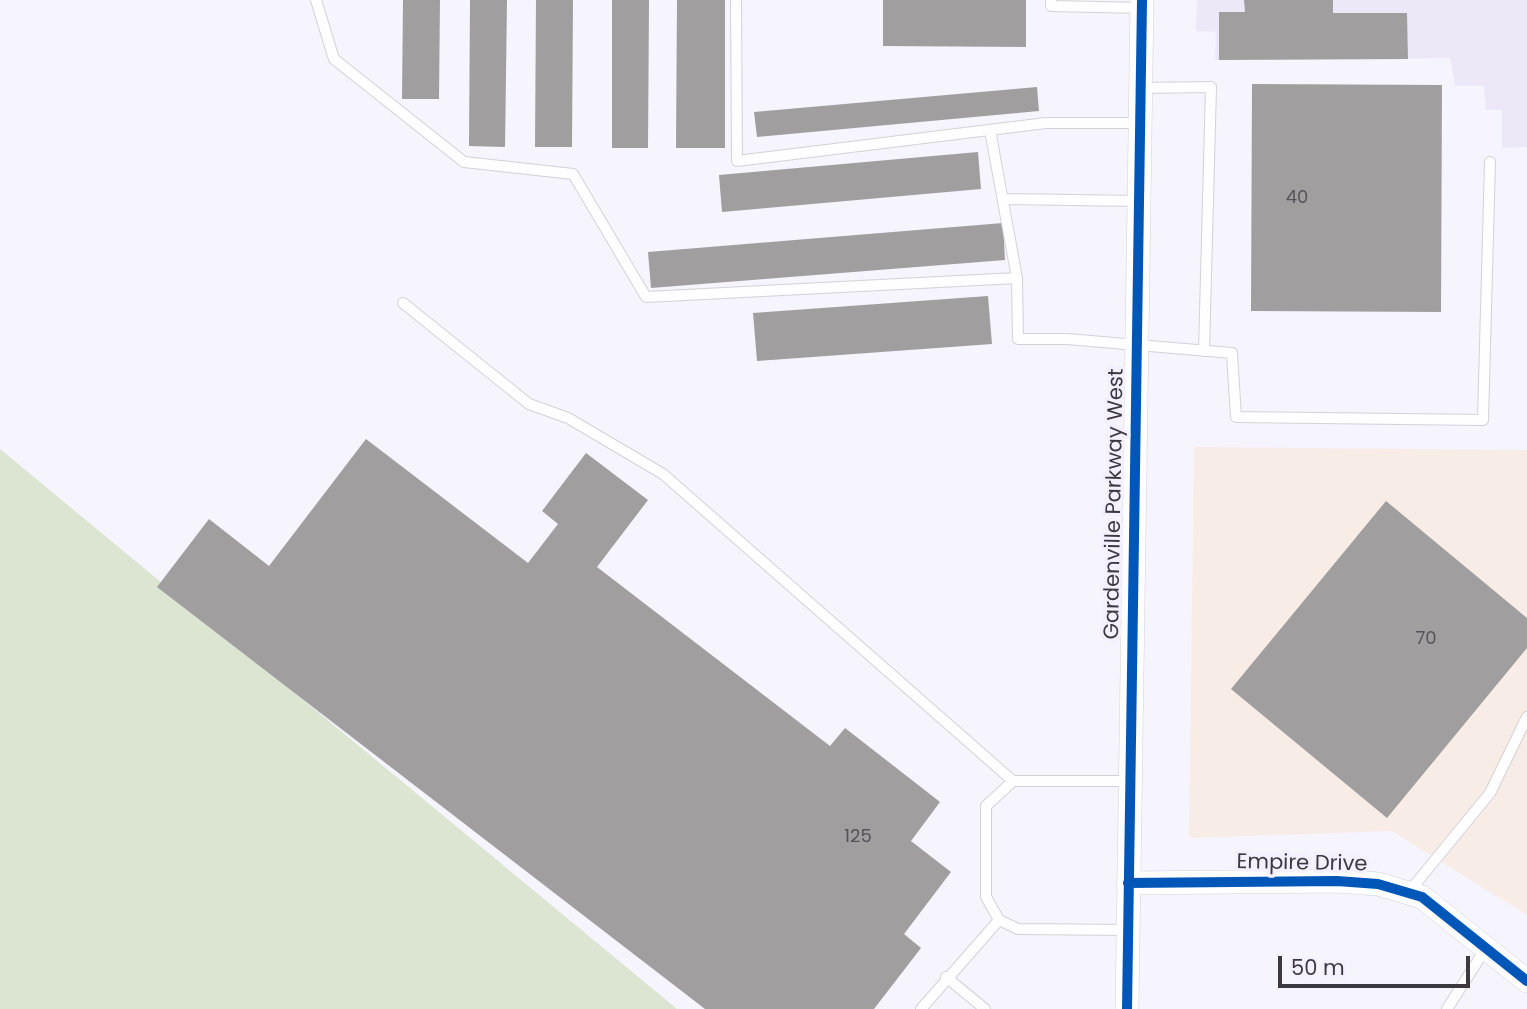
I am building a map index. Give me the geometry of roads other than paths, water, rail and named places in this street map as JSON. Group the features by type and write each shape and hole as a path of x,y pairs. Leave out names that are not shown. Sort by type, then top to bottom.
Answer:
{"street":[{"name":"Gardenville Parkway West","path":"1127,1009 1142,4"},
{"name":"Empire Drive","path":"1128,883 1337,881 1377,884 1422,897 1527,981"}],"lane":[{"path":"316,0 334,59 464,162 573,174 646,297 1017,278"},
{"path":"736,0 737,161 1046,123 1140,123"},
{"path":"1051,0 1051,6 1142,4"},
{"path":"1141,88 1211,87 1204,351"},
{"path":"990,130 1005,199 1017,278 1018,339 1233,353 1236,417 1483,420 1490,162"},
{"path":"1005,199 1139,201"},
{"path":"403,303 529,404 568,418 663,474 1013,782"},
{"path":"1408,893 1490,793 1527,717"},
{"path":"1128,930 1018,929 999,919 986,897 986,806 1013,782 1130,781"},
{"path":"921,1009 999,919"},
{"path":"1447,1009 1486,948"},
{"path":"946,977 985,1009"}]}
